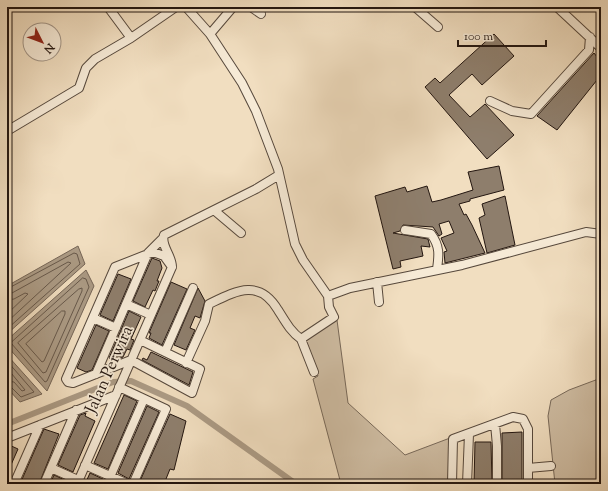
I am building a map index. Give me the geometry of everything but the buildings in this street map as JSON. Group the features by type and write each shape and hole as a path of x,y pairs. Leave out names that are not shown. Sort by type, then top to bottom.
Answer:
{"street":[{"path":"108,7 131,38"},
{"path":"7,131 79,88 86,68 95,59 131,38 176,7"},
{"path":"186,7 210,34 242,83 256,111 279,175 295,244 303,260 328,296 329,307 334,317 301,339"},
{"path":"223,7 226,16"},
{"path":"210,34 233,7"},
{"path":"251,7 261,14"},
{"path":"415,7 438,27"},
{"path":"490,101 512,111 531,114 597,41 557,7"},
{"path":"140,340 200,369 192,393 131,360 73,383 68,382 66,379 116,267 148,253 166,233 215,211 279,175"},
{"path":"215,211 240,233"},
{"path":"405,230 431,234 436,240 439,253 437,269"},
{"path":"328,296 350,288 462,265 586,232 601,234"},
{"path":"162,239 172,260 172,267"},
{"path":"148,253 157,253 164,256 172,267"},
{"path":"96,374 148,253"},
{"name":"Jalan Perwira","path":"77,482 172,267"},
{"path":"377,282 378,302"},
{"path":"165,352 193,288"},
{"path":"186,362 205,321 209,304 237,291 255,289 273,301 293,333 301,339 314,372"},
{"path":"126,304 151,315"},
{"path":"93,318 116,328"},
{"path":"7,438 76,410 117,391 144,399 166,409 132,484 109,480 85,465"},
{"path":"109,480 144,399"},
{"path":"44,484 76,410"},
{"path":"452,484 453,439 513,417 523,419 528,429 528,484"},
{"path":"495,424 497,446 497,484"},
{"path":"14,484 40,425"},
{"path":"467,484 469,434"},
{"path":"528,468 551,466"},
{"path":"51,468 77,482"}],"shaded area":[{"path":"337,320 348,403 405,455 450,438 448,484 341,484 313,379 318,376 306,344 306,340"},
{"path":"601,378 601,484 555,484 548,416 551,400 569,390"}],"water":[{"path":"78,246 85,264 7,334 7,286"},
{"path":"86,270 94,286 47,391 7,346 7,340"},
{"path":"7,355 42,394 20,402 7,388"}],"waterway":[{"path":"7,424 113,382 131,381 187,406 296,484"}]}
